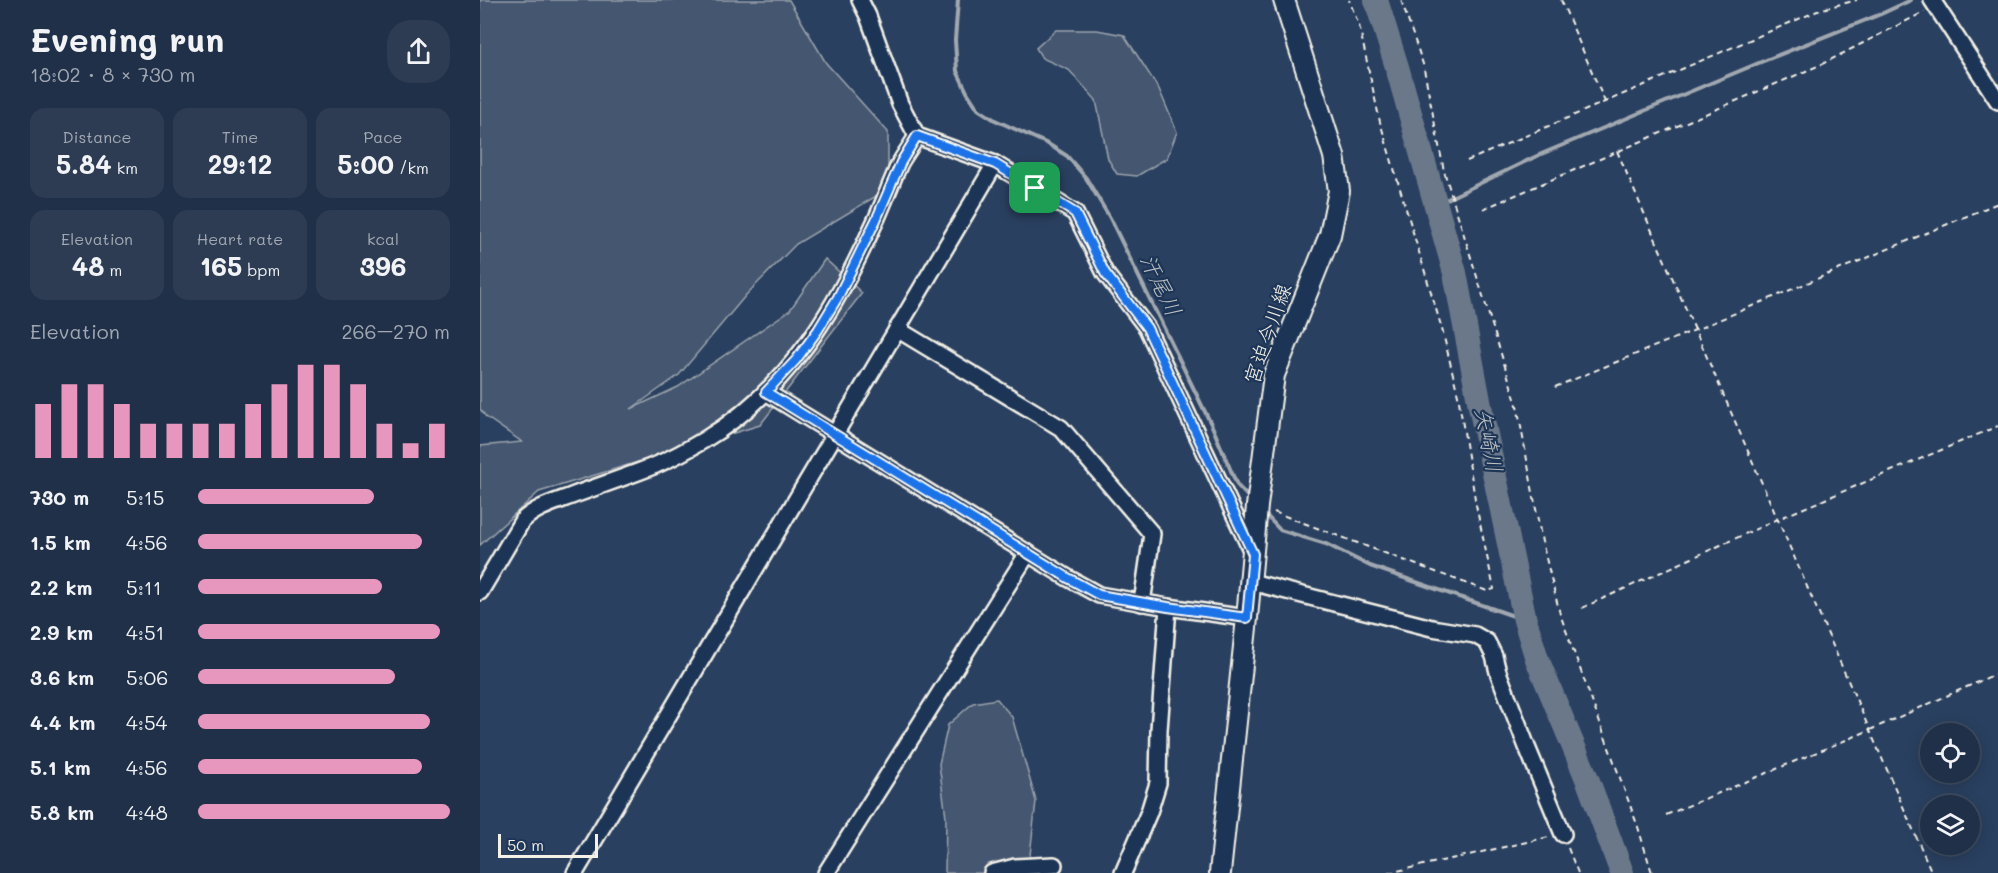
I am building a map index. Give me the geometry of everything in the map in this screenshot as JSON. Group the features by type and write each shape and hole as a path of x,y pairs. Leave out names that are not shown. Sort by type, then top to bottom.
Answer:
{"main road":[{"name":"宮迫今川線","path":"1220,873 1257,506 1274,375 1330,235 1339,191 1334,156 1284,0"}],"street":[{"path":"860,0 900,104 917,136 995,164 1075,213 1105,273 1147,328 1253,554"},
{"path":"1938,2 1998,101"},
{"path":"480,592 522,521 528,516 547,505 657,465 704,440 738,417 766,392 796,360 838,297 876,220 901,162 917,136"},
{"path":"574,873 995,164"},
{"path":"897,328 1061,428 1152,534 1142,603"},
{"path":"766,392 1099,595 1247,618"},
{"path":"826,873 1028,553"},
{"path":"1251,582 1432,628 1475,635 1487,642 1563,834"},
{"path":"1124,873 1149,812 1158,783 1159,730 1168,607"},
{"path":"992,873 1015,867 1054,865"}],"path":[{"path":"1257,506 1487,591 1494,589 1476,505 1458,395 1442,329 1386,145 1359,25 1349,0"},
{"path":"1401,0 1423,64 1444,171 1517,405 1542,542 1560,614 1638,827 1652,873"},
{"path":"1561,0 1605,102"},
{"path":"1467,161 1822,9 1857,0"},
{"path":"1483,209 1820,65 1938,2"},
{"path":"1617,151 1932,873"},
{"path":"1555,387 1998,203"},
{"path":"1582,608 1778,519 1998,426"},
{"path":"1666,815 1870,730 1998,673"},
{"path":"1388,873 1563,834 1578,873"}],"shaded area":[{"path":"480,0 789,0 826,63 888,132 888,189 796,244 746,295 679,375 631,409 678,387 790,310 825,259 862,293 760,425 539,492 480,545 480,446 522,442 486,417 480,409"},
{"path":"1056,30 1097,30 1124,35 1159,89 1177,132 1167,158 1137,176 1117,174 1108,159 1096,100 1069,70 1042,58 1036,48"},
{"path":"997,699 1012,717 1036,801 1028,873 945,873 946,817 939,764 948,725 973,703"}],"waterway":[{"name":"汗尾川","path":"958,0 955,40 957,71 967,92 978,109 1067,156 1086,178 1110,218 1212,426 1237,485 1250,499"},
{"name":"矢崎川","path":"1376,0 1455,273 1525,620 1537,659 1588,781 1622,873"},
{"path":"1437,204 1539,155 1911,0"},
{"path":"1264,513 1280,530 1326,544 1370,566 1525,620"}],"route":[{"path":"917,136 995,164 1035,188 1075,213 1105,273 1147,328 1253,554 1247,618 1099,595 766,392 796,360 838,297 860,256 901,162 917,136"}]}
